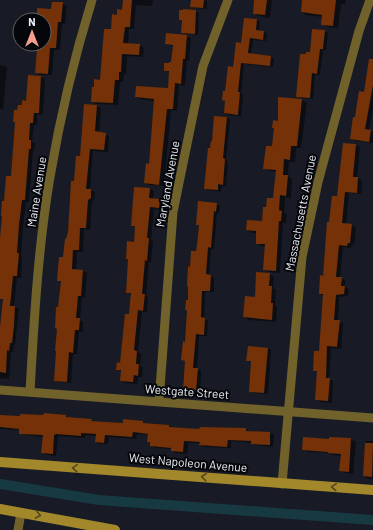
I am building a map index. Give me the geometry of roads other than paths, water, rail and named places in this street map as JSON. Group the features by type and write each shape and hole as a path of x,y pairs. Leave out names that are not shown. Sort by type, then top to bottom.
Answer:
{"main road":[{"name":"West Napoleon Avenue","path":"0,462 373,490"},
{"path":"0,509 115,530"}],"street":[{"name":"Maine Avenue","path":"30,392 37,284 50,178 71,76 92,0"},
{"name":"Maryland Avenue","path":"159,402 173,212 203,66 228,0"},
{"name":"Massachusetts Avenue","path":"282,484 302,257 318,182 359,31 370,0"},
{"name":"Westgate Street","path":"0,390 373,418"},
{"path":"18,530 21,512"}],"waterway":[{"path":"0,484 99,500 373,520"}]}
